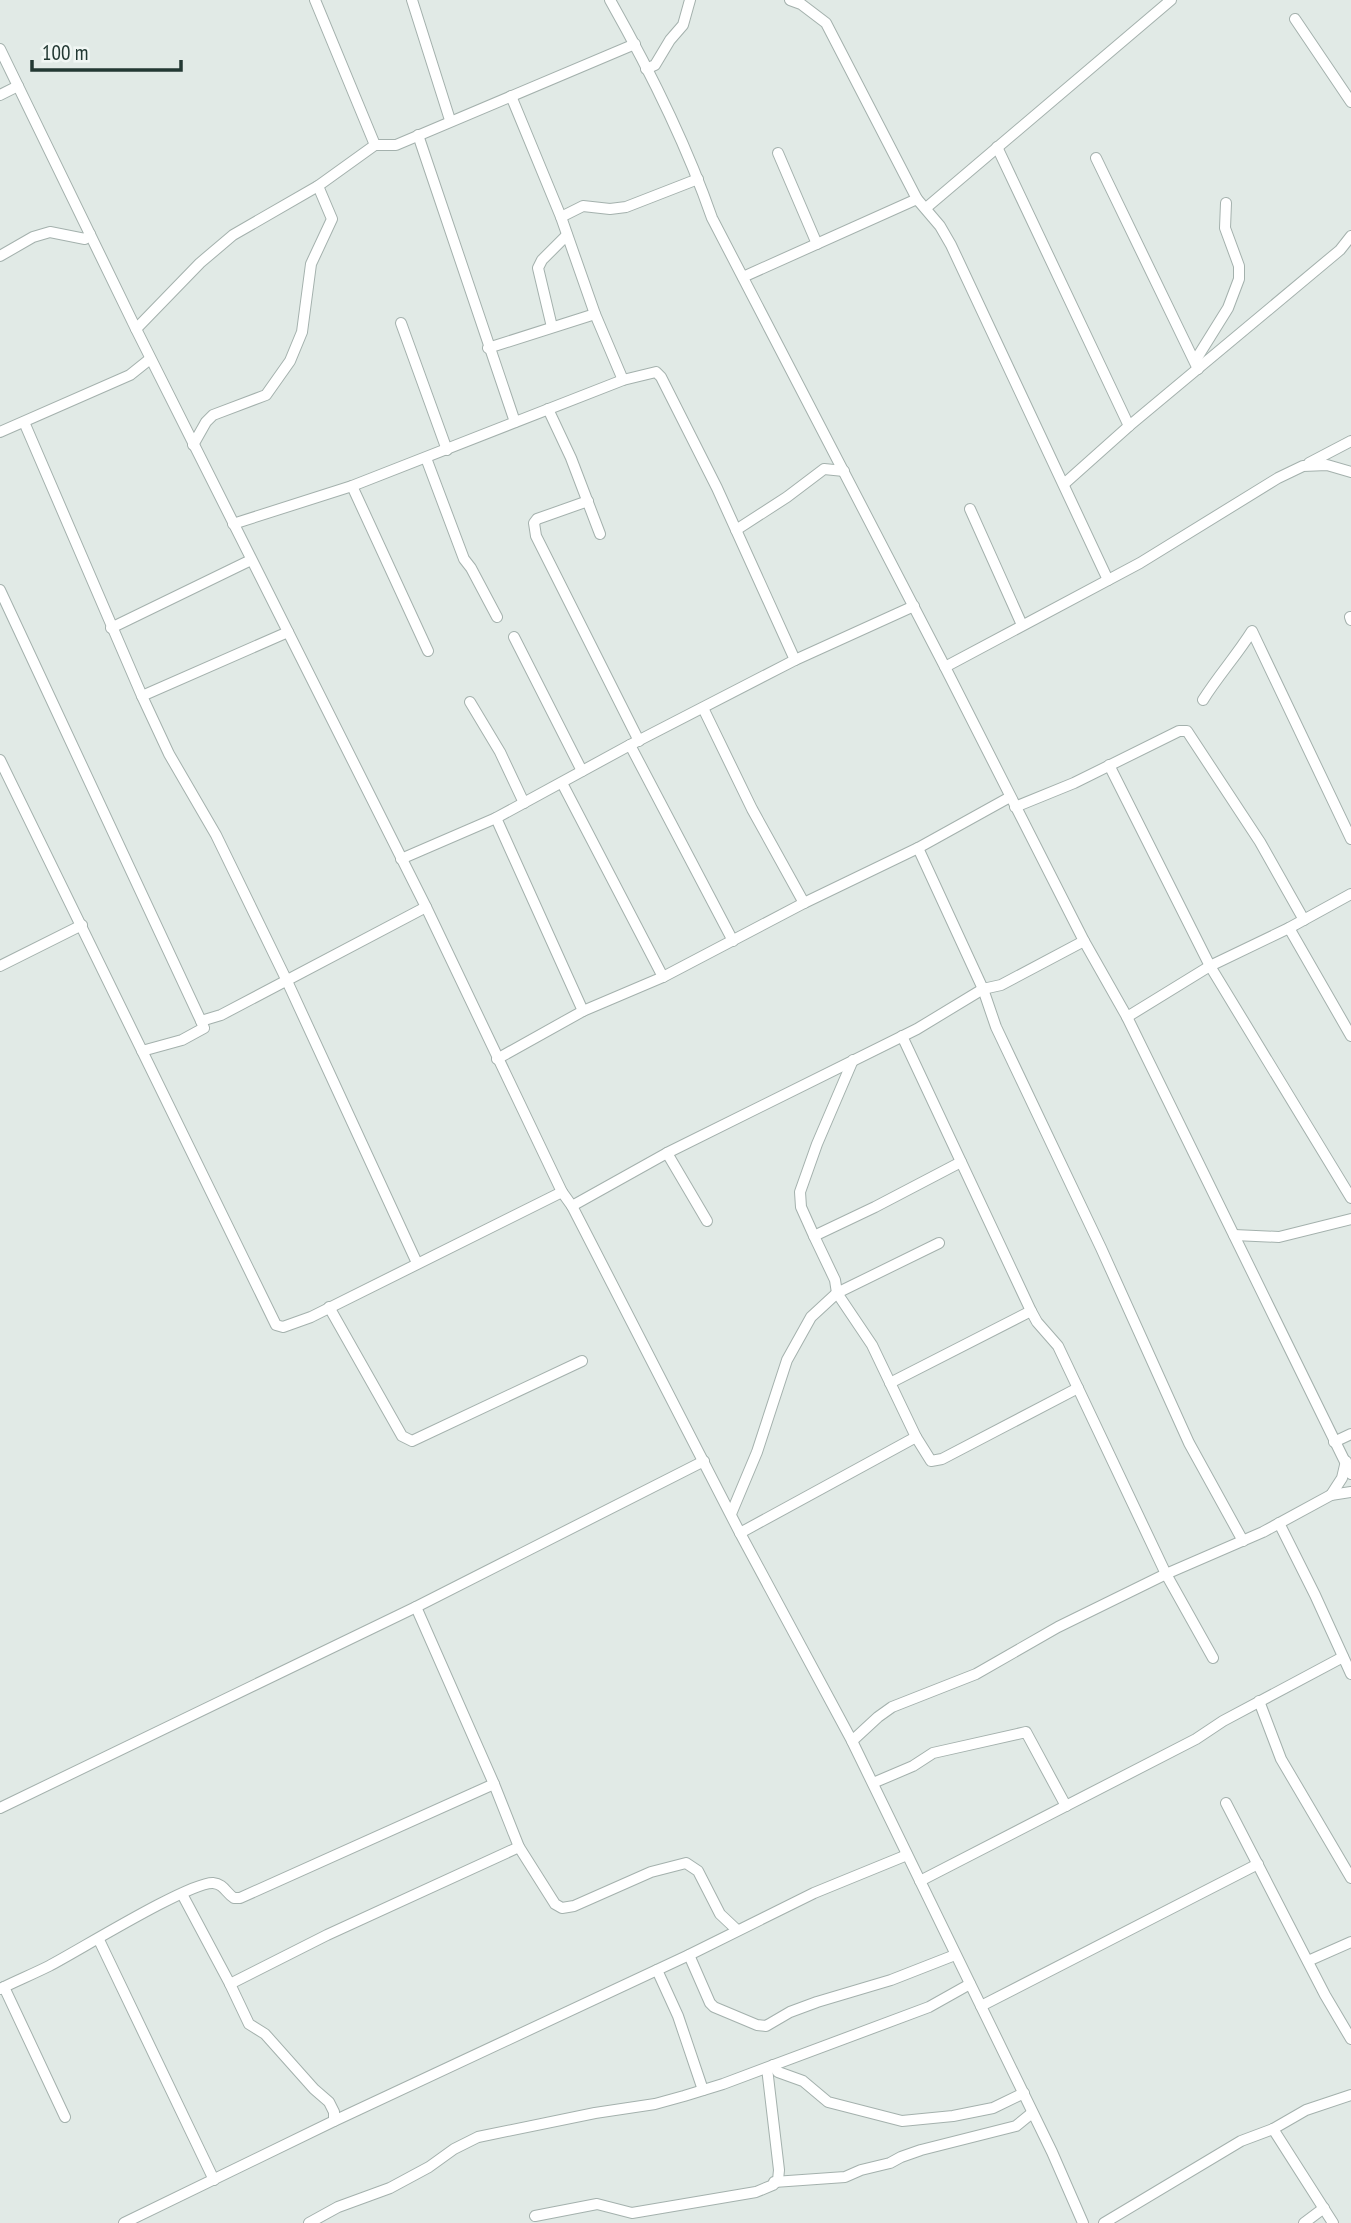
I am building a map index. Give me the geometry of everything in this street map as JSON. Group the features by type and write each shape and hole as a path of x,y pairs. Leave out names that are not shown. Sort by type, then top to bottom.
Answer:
{"street":[{"path":"316,0 374,145"},
{"path":"412,0 450,120"},
{"path":"646,69 655,65 682,25 690,0"},
{"path":"790,0 802,4 826,23 921,204 940,226 951,246 1108,580"},
{"path":"743,277 817,244 921,204 997,148 1171,0"},
{"path":"613,1 698,179 712,218 914,606 1084,941 1126,1017 1351,1474"},
{"path":"1295,19 1351,103"},
{"path":"136,330 217,247 318,186 374,145 396,145 635,44"},
{"path":"0,49 150,359 426,907 562,1192 572,1206 740,1533 873,1783 1024,2093 1083,2223"},
{"path":"0,95 18,86"},
{"path":"511,96 561,217 594,314 623,380"},
{"path":"418,135 515,422"},
{"path":"997,148 1129,426"},
{"path":"778,153 817,244"},
{"path":"1096,158 1197,365"},
{"path":"561,217 583,206 610,209 626,207 698,179"},
{"path":"194,445 206,422 213,415 266,395 299,344 310,285 309,272 332,219 318,186"},
{"path":"1197,365 1228,307 1239,279 1239,266 1225,228 1226,203"},
{"path":"0,256 42,233 59,233 85,239 90,234"},
{"path":"552,327 538,268 542,260 567,235"},
{"path":"1064,484 1197,365 1340,250 1351,236"},
{"path":"488,348 594,314"},
{"path":"401,323 447,450"},
{"path":"0,432 130,375 150,359"},
{"path":"233,524 352,486 623,380 652,372 659,373 736,530 794,660"},
{"path":"548,409 600,534"},
{"path":"24,422 111,628 169,754 216,835 287,981 417,1263"},
{"path":"945,667 1108,580 1303,466 1351,441"},
{"path":"426,458 464,559 497,617"},
{"path":"1303,466 1327,465 1351,472"},
{"path":"736,530 824,469 844,471"},
{"path":"352,486 428,651"},
{"path":"588,501 537,519 534,527 536,536 733,941"},
{"path":"970,509 1022,625"},
{"path":"111,628 251,560"},
{"path":"0,590 204,1028 142,1051"},
{"path":"401,859 496,818 794,660 914,606"},
{"path":"1203,700 1252,631 1351,839"},
{"path":"142,696 288,632"},
{"path":"514,638 582,771"},
{"path":"470,702 500,752 524,803"},
{"path":"703,708 752,808 804,903"},
{"path":"497,1059 583,1011 663,977 804,903 1013,802 1074,783 1179,731 1189,732 1260,842 1304,920"},
{"path":"0,760 274,1323 283,1326 329,1307 562,1192"},
{"path":"1109,765 1210,966 1351,1198"},
{"path":"562,783 663,977"},
{"path":"496,818 583,1011"},
{"path":"918,848 983,989 996,1027 1107,1259 1189,1443 1243,1541"},
{"path":"1126,1017 1210,966 1351,894"},
{"path":"201,1021 221,1015 426,907"},
{"path":"0,965 82,925"},
{"path":"1289,928 1351,1036"},
{"path":"572,1206 667,1153 902,1036 983,989 1001,985 1084,941"},
{"path":"902,1036 1031,1311 1058,1346 1166,1574 1213,1658"},
{"path":"853,1060 817,1144 800,1192 801,1207 835,1280 837,1293 872,1345 929,1459 937,1462 1079,1388"},
{"path":"667,1153 707,1221"},
{"path":"814,1236 961,1162"},
{"path":"1234,1235 1279,1237 1351,1219"},
{"path":"731,1514 757,1452 787,1360 811,1317 837,1293 939,1243"},
{"path":"329,1307 402,1436 412,1441 582,1361"},
{"path":"890,1383 1031,1311"},
{"path":"1334,1442 1351,1434"},
{"path":"740,1533 916,1437"},
{"path":"0,1807 416,1607 704,1461"},
{"path":"1331,1495 1342,1478 1346,1461"},
{"path":"852,1741 892,1707 976,1674 1058,1627 1166,1574 1243,1541 1331,1495 1351,1492"},
{"path":"1279,1523 1351,1674"},
{"path":"416,1607 519,1847 555,1904 562,1908 582,1903 651,1872 682,1863 690,1864 698,1871 723,1917 737,1930"},
{"path":"920,1881 1196,1739 1223,1721 1343,1657"},
{"path":"1259,1701 1281,1759 1351,1878"},
{"path":"873,1783 914,1766 933,1753 980,1745 1026,1732 1066,1806"},
{"path":"65,2117 2,1988 99,1940 181,1894 215,1883 221,1885 234,1898 240,1898 494,1784"},
{"path":"1226,1803 1351,2039"},
{"path":"230,1984 327,1935 519,1847"},
{"path":"124,2223 737,1930 907,1855"},
{"path":"981,2006 1258,1864"},
{"path":"181,1894 249,2024 265,2034 329,2102 334,2112 334,2121"},
{"path":"99,1940 214,2180"},
{"path":"1308,1961 1351,1942"},
{"path":"689,1955 714,2007 757,2025 766,2026 790,2012 891,1980 956,1955"},
{"path":"657,1970 678,2015 704,2090"},
{"path":"309,2223 338,2207 390,2188 478,2137 654,2104 704,2090 935,2004 970,1984"},
{"path":"770,2066 778,2072 803,2081 828,2102 902,2121 953,2116 993,2108 1024,2093"},
{"path":"535,2216 597,2204 632,2213 756,2192 773,2185 778,2180 779,2169 770,2066"},
{"path":"1104,2223 1241,2141 1273,2129 1306,2110 1351,2095"},
{"path":"774,2182 845,2177 861,2170 890,2164 921,2150 1016,2126 1032,2113"},
{"path":"1273,2129 1333,2223"},
{"path":"1304,2223 1324,2208"}]}
